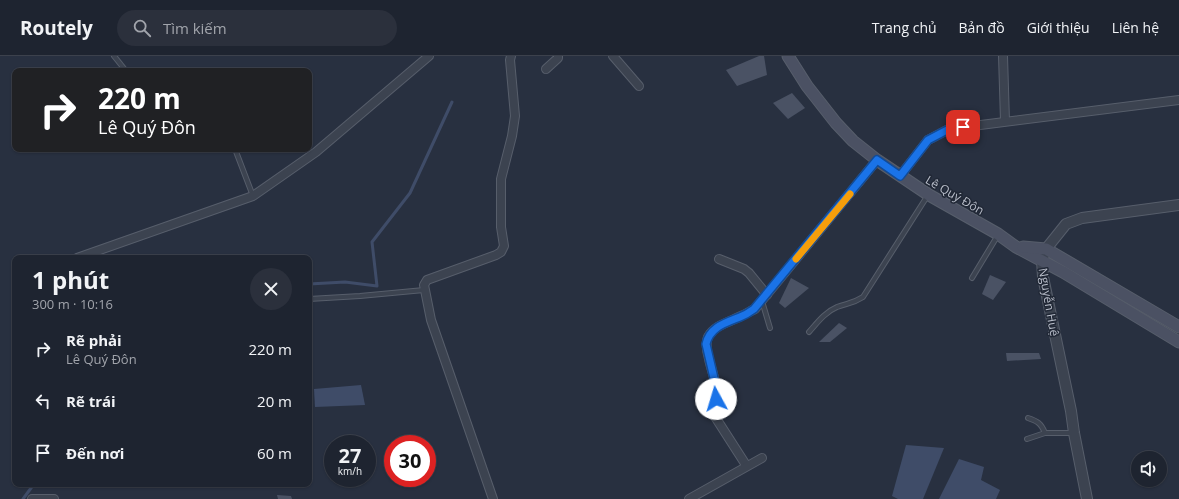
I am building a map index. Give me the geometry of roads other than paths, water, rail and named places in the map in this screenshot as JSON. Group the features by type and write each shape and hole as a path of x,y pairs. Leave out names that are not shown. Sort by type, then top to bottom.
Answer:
{"main road":[{"name":"Lê Quý Đôn","path":"788,56 807,86 836,123 853,141 900,176 929,195 998,234 1016,247 1044,254 1179,327"},
{"name":"Lê Quý Đôn","path":"1044,254 1179,342"}],"street":[{"path":"86,255 253,196 316,152 429,56"},
{"path":"493,499 431,320 424,285 427,280 496,255 501,252 504,246 501,227 501,179 512,136 515,116 510,60 511,56"},
{"path":"546,69 555,62 558,56"},
{"path":"613,56 639,86"},
{"path":"1003,56 1005,121"},
{"path":"900,176 928,140 949,129 1179,100"},
{"path":"746,465 712,412 712,406 716,399 717,391 706,344 708,337 714,330 724,323 754,309 877,160"},
{"path":"1044,254 1066,224 1082,218 1179,205"},
{"name":"Nguyễn Huệ","path":"1044,254 1043,277 1071,411 1087,499"},
{"path":"719,260 744,269 749,273 764,298"},
{"path":"689,499 746,465 762,458"},
{"path":"32,499 54,499"}],"lane":[{"path":"114,56 124,68"},
{"path":"236,152 253,196"},
{"path":"809,332 827,312 837,307 854,303 863,297 929,195"},
{"path":"972,278 998,234"},
{"path":"312,298 360,296 424,290"},
{"path":"764,298 770,328"},
{"path":"1028,418 1042,425 1045,432"},
{"path":"1027,439 1045,432 1074,433"}],"water":[{"path":"361,385 365,405 315,407 314,389"},
{"path":"906,445 944,448 923,499 898,499 892,496"},
{"path":"959,459 984,467 981,480 1000,490 996,499 939,499"}],"waterway":[{"path":"312,284 345,282 377,286 372,242 410,193 452,102"},
{"path":"23,499 32,487"}]}
